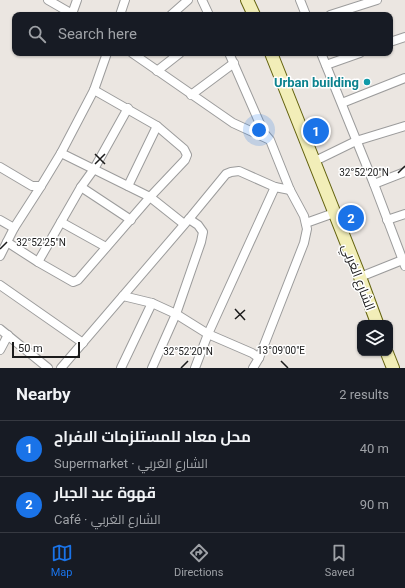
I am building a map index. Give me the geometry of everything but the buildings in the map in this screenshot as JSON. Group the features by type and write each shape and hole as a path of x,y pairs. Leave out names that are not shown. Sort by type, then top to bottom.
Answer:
{"street":[{"path":"48,0 69,12"},
{"path":"74,12 77,0"},
{"path":"121,12 125,0"},
{"path":"174,12 188,0"},
{"path":"202,0 208,12"},
{"path":"247,0 253,12"},
{"path":"300,0 305,12"},
{"path":"339,12 377,0"},
{"path":"393,41 405,37"},
{"path":"0,256 14,228 61,153 94,90 106,56"},
{"path":"136,56 233,123 270,140"},
{"path":"157,71 176,56"},
{"path":"230,56 264,133 270,140 290,190 306,223 307,230 304,243 259,358 253,368"},
{"name":"الشارع الغربي","path":"272,56 315,161 376,320"},
{"path":"322,56 342,102 404,262 360,277"},
{"path":"326,65 352,56"},
{"path":"191,95 234,63"},
{"path":"342,102 405,78"},
{"path":"7,242 73,282 78,280 150,197 185,160 186,157 184,150 157,126 128,108 94,90"},
{"path":"38,262 128,108"},
{"path":"128,186 157,126"},
{"path":"315,161 356,141 405,126"},
{"path":"61,153 150,197 187,222 200,228 203,232 203,236 176,314 152,368"},
{"path":"0,167 32,186 41,186"},
{"path":"61,368 187,222 226,174 239,170 275,187 290,190"},
{"path":"374,184 405,172"},
{"path":"81,187 131,220"},
{"path":"194,368 275,187"},
{"path":"306,223 334,213"},
{"path":"387,220 405,214"},
{"path":"0,220 14,228"},
{"path":"61,222 106,247"},
{"path":"0,285 83,343"},
{"path":"123,296 152,303 176,314 208,334 252,353 259,358"},
{"path":"121,368 152,303"},
{"path":"0,329 48,368"},
{"path":"0,350 8,335"},
{"path":"388,356 393,368"}],"place":[{"name":"Urban building","path":"367,82"},
{"name":"محل معاد للمستلزمات الافراح","path":"316,131"},
{"name":"قهوة عبد الجبار","path":"351,218"}]}
